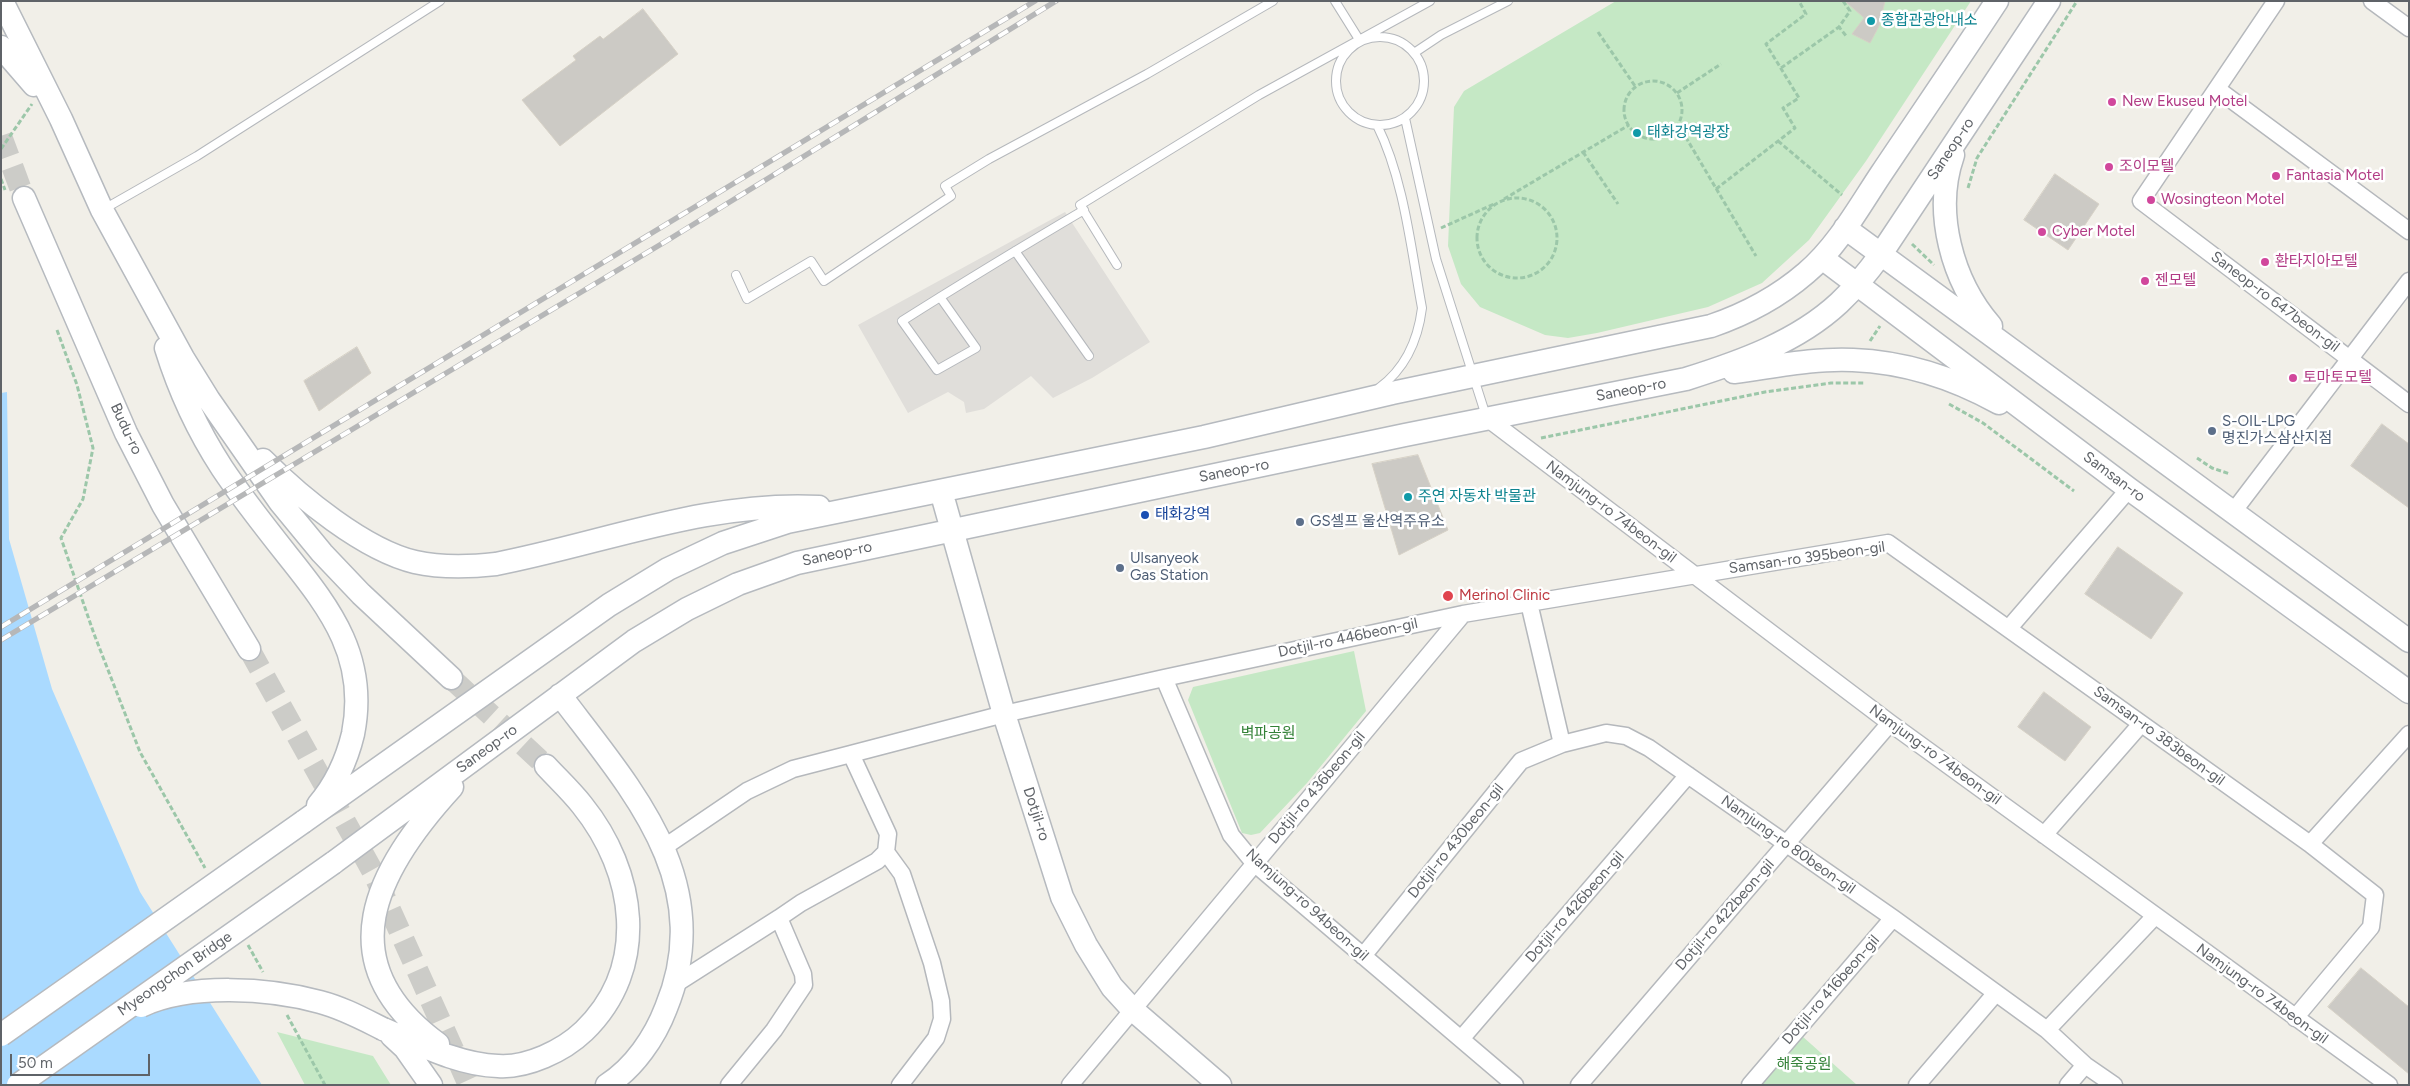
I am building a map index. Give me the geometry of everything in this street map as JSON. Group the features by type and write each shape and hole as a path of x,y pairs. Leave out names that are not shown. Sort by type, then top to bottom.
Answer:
{"main road":[{"path":"2,1 61,119 102,210 183,358 209,400 280,502 322,553 361,594 451,678"},
{"path":"1,1035 601,611 668,569 723,543 787,522 1204,438 1363,400 1711,326 1746,314 1778,295 1807,273 1822,258 1997,1"},
{"name":"Saneop-ro","path":"333,863 634,641 686,609 738,584 797,563 1487,418 1686,379 1728,366 1766,350 1801,331 1837,305 1858,284 1881,254 2049,1"},
{"path":"1,47 61,119"},
{"path":"1960,135 1946,184 1945,208 1948,235 1961,278 1972,302 2015,352"},
{"name":"Budu-ro","path":"16,198 126,433 163,505 249,649"},
{"path":"1844,228 2409,641"},
{"name":"Samsan-ro","path":"1822,258 2129,489 2409,692"},
{"path":"153,301 178,382 198,428 222,468 328,609 343,635 351,658 356,680 357,702 350,744 333,784 303,822"},
{"path":"1686,379 1817,362 1851,360 1882,362 1918,370 1964,386 2069,443"},
{"path":"209,400 281,478 337,522 389,552 414,562 440,566 468,567 505,562 657,524 738,510 776,506 855,509"},
{"name":"Dotjil-ro","path":"941,491 1004,714 1062,897 1086,944 1112,987 1133,1010 1220,1085"},
{"path":"560,695 632,794 663,848 672,869 681,904 682,946 674,985 661,1022 636,1058 607,1085"},
{"path":"469,1062 444,1049 421,1032 401,1012 386,989 376,965 372,938 383,884 405,846 437,804 495,743"},
{"path":"104,1024 145,1004 182,994 218,991 257,992 321,1002 352,1013 425,1047 469,1062 499,1067 528,1062 554,1051 577,1038 596,1019 614,993 625,963 629,924 624,888 607,846 582,806 546,766"},
{"name":"Myeongchon Bridge","path":"18,1085 333,863"},
{"path":"383,1029 405,1048 431,1085"}],"street":[{"path":"2276,1 2217,89 2409,231"},
{"path":"2372,1 2409,28"},
{"name":"Saneop-ro 647beon-gil","path":"2217,89 2141,200 2409,404"},
{"path":"2233,512 2409,281"},
{"name":"Namjung-ro 74beon-gil","path":"1487,418 1890,723 2389,1085"},
{"path":"2010,628 2129,489"},
{"name":"Samsan-ro 395beon-gil","path":"1695,574 1888,543 2010,628"},
{"name":"Dotjil-ro 446beon-gil","path":"663,848 747,791 793,769 1004,714 1164,678 1463,614 1695,574"},
{"path":"1529,603 1562,744"},
{"name":"Dotjil-ro 436beon-gil","path":"1070,1085 1463,614"},
{"name":"Samsan-ro 383beon-gil","path":"2010,628 2310,844 2375,895 2371,927 2295,1018"},
{"name":"Namjung-ro 94beon-gil","path":"1164,678 1231,835 1254,863 1515,1085"},
{"name":"Dotjil-ro 422beon-gil","path":"1579,1085 1890,723"},
{"path":"2044,835 2141,724"},
{"name":"Namjung-ro 80beon-gil","path":"1562,744 1606,733 1626,736 1649,748 1893,918 2047,1030 2085,1065 2114,1085"},
{"path":"2310,844 2409,734"},
{"name":"Dotjil-ro 430beon-gil","path":"1363,956 1521,761 1562,744"},
{"path":"674,985 801,903 877,861 886,852 888,834 851,754"},
{"name":"Dotjil-ro 426beon-gil","path":"1461,1038 1688,775"},
{"path":"886,852 902,874 932,963 941,1001 942,1019 936,1038 900,1085"},
{"path":"2047,1030 2155,916"},
{"path":"729,1085 779,1024 804,986 803,974 778,918"},
{"name":"Dotjil-ro 416beon-gil","path":"1750,1085 1893,918"},
{"path":"1917,1085 1995,994"},
{"path":"2068,1085 2085,1065"}],"lane":[{"path":"102,210 197,156 440,1"},
{"path":"736,275 747,299 811,262 824,280 951,196 945,186 982,163 1147,74 1273,1"},
{"path":"1335,1 1360,41"},
{"path":"1117,265 1080,205 1260,95 1427,2 1435,1"},
{"path":"1414,53 1441,35 1508,1"},
{"path":"1374,37 1389,38 1403,43 1414,53 1422,65 1424,87 1416,108 1405,118 1392,124 1378,125 1363,122 1351,114 1342,103 1337,90 1336,76 1340,62 1348,50 1360,41 1374,37"},
{"path":"1405,118 1436,260 1487,418"},
{"path":"1363,400 1384,384 1402,366 1413,348 1420,329 1422,308 1389,148 1378,125"},
{"path":"940,297 976,348 937,370 902,321 940,297 1015,251 1084,210"},
{"path":"1015,251 1090,356"}],"path":[{"path":"1716,189 1795,128 1783,108 1799,98 1766,44 1806,14 1799,1"},
{"path":"1781,68 1839,27 1850,11 1843,1"},
{"path":"1967,194 1977,158 2077,1"},
{"path":"1839,27 1847,37"},
{"path":"1598,32 1635,86"},
{"path":"1677,93 1721,64"},
{"path":"1652,80 1662,82 1677,93 1682,111 1678,124 1667,135 1658,139 1638,135 1628,126 1623,111 1624,102 1635,86 1652,80"},
{"path":"1,149 40,92"},
{"path":"1678,124 1756,256"},
{"path":"1430,233 1497,203 1509,199 1523,198 1535,203 1546,211 1555,228 1556,248 1550,260 1541,270 1530,276 1510,277 1492,270 1484,260 1478,248 1477,235 1480,223 1487,212 1497,203 1628,126"},
{"path":"1778,141 1842,195"},
{"path":"1583,152 1618,204"},
{"path":"1,179 16,198"},
{"path":"1912,244 1938,269"},
{"path":"1868,343 1885,319"},
{"path":"56,329 77,385 93,448 83,499 61,538 94,634 140,752 206,870"},
{"path":"1537,438 1765,392 1831,383 1871,383"},
{"path":"1945,402 1983,423 2074,490"},
{"path":"2196,457 2212,468 2230,474"},
{"path":"245,940 264,974"},
{"path":"284,1009 325,1085"}],"shaded area":[{"path":"1065,212 1150,342 1092,378 1053,398 1031,376 984,409 966,413 964,402 948,392 908,413 858,325"}],"green space":[{"name":"태화강역광장","path":"1616,1 1971,1 1866,161 1809,240 1762,283 1708,307 1568,338 1545,335 1480,307 1461,284 1448,246 1454,107 1464,91"},
{"name":"벽파공원","path":"1354,651 1366,711 1307,783 1260,833 1251,835 1242,833 1188,700 1193,687"},
{"path":"277,1032 373,1056 391,1085 305,1085"},
{"name":"해죽공원","path":"1802,1036 1857,1085 1761,1085"}],"water":[{"path":"7,392 9,539 52,689 140,892 262,1085 1,1085 1,393"}],"building":[{"name":"종합관광안내소","path":"1845,1 1885,1 1879,26 1870,43 1852,34 1864,18"},
{"path":"643,9 678,54 560,146 522,100 576,60 573,56 600,36 603,39"},
{"path":"2055,174 2099,204 2068,250 2024,220"},
{"path":"357,347 371,373 319,411 304,381"},
{"path":"2382,424 2409,444 2409,508 2351,466"},
{"name":"주연 자동차 박물관","path":"1418,455 1448,530 1399,555 1372,464"},
{"path":"2118,547 2183,593 2151,639 2085,594"},
{"path":"2044,692 2091,727 2065,761 2018,727"},
{"path":"2361,968 2409,1007 2409,1074 2328,1007"}],"tunnel":[{"path":"1,136 24,198"},
{"path":"249,649 373,872 469,1085"},
{"path":"451,678 546,766"}],"railway":[{"path":"1,627 1035,1"},
{"path":"1,640 668,240 1056,1"}],"place":[{"name":"종합관광안내소","path":"1871,21"},
{"name":"New Ekuseu Motel","path":"2112,102"},
{"name":"태화강역광장","path":"1637,133"},
{"name":"조이모텔","path":"2109,167"},
{"name":"Fantasia Motel","path":"2276,176"},
{"name":"Wosingteon Motel","path":"2151,200"},
{"name":"Cyber Motel","path":"2042,232"},
{"name":"환타지아모텔","path":"2265,262"},
{"name":"젠모텔","path":"2145,281"},
{"name":"토마토모텔","path":"2293,378"},
{"name":"S-OIL-LPG 명진가스삼산지점","path":"2212,431"},
{"name":"주연 자동차 박물관","path":"1408,497"},
{"name":"태화강역","path":"1145,515"},
{"name":"GS셀프 울산역주유소","path":"1300,522"},
{"name":"Ulsanyeok Gas Station","path":"1120,568"},
{"name":"Merinol Clinic","path":"1448,596"}]}
